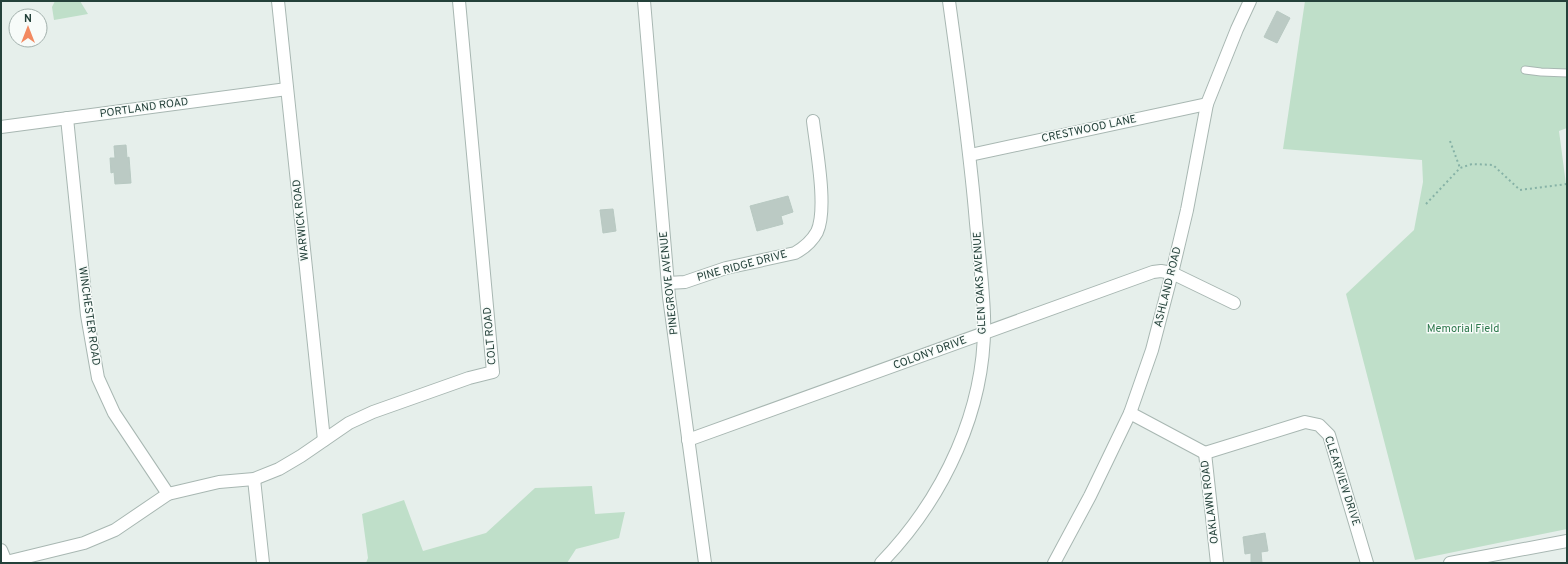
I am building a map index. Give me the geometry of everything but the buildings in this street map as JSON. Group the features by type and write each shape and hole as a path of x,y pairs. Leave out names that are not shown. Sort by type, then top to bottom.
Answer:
{"street":[{"name":"WARWICK ROAD","path":"278,1 324,440"},
{"name":"COLT ROAD","path":"168,494 219,482 254,479 279,469 301,456 349,423 372,412 469,378 493,372 459,1"},
{"name":"PINEGROVE AVENUE","path":"644,1 668,283 704,563"},
{"name":"GLEN OAKS AVENUE","path":"881,563 899,545 921,516 941,485 957,452 969,418 978,382 983,346 984,316 970,155 949,1"},
{"name":"ASHLAND ROAD","path":"1054,563 1090,496 1130,413 1152,350 1187,210 1207,104 1236,29 1250,1"},
{"name":"PORTLAND ROAD","path":"1,127 287,89"},
{"name":"CRESTWOOD LANE","path":"970,155 1207,104"},
{"name":"WINCHESTER ROAD","path":"67,118 87,315 98,378 114,413 168,494"},
{"name":"PINE RIDGE DRIVE","path":"668,283 685,282 726,268 795,253 804,247 814,237 820,222 822,196 813,121"},
{"name":"COLONY DRIVE","path":"688,440 1153,272 1172,272"},
{"path":"1172,272 1234,303"},
{"name":"OAKLAWN ROAD","path":"1130,413 1205,453 1217,563"},
{"name":"CLEARVIEW DRIVE","path":"1205,453 1305,422 1319,425 1329,435 1368,563"},
{"path":"254,479 263,563"},
{"path":"1,550 4,562 84,543 115,530 168,494"},
{"path":"1450,563 1567,541"}],"lane":[{"path":"1525,70 1567,73"}],"path":[{"path":"1450,141 1460,168"},
{"path":"1426,204 1460,168 1472,164 1493,165 1520,190 1567,184"}],"green space":[{"path":"55,1 80,1 88,14 54,20 52,7"},
{"name":"Memorial Field","path":"1305,1 1567,1 1567,128 1559,131 1567,192 1567,529 1415,560 1346,294 1414,230 1423,182 1422,160 1283,149"},
{"path":"592,486 595,514 625,512 619,538 576,549 567,563 366,563 368,558 362,514 404,500 423,551 486,533 535,488"}]}
